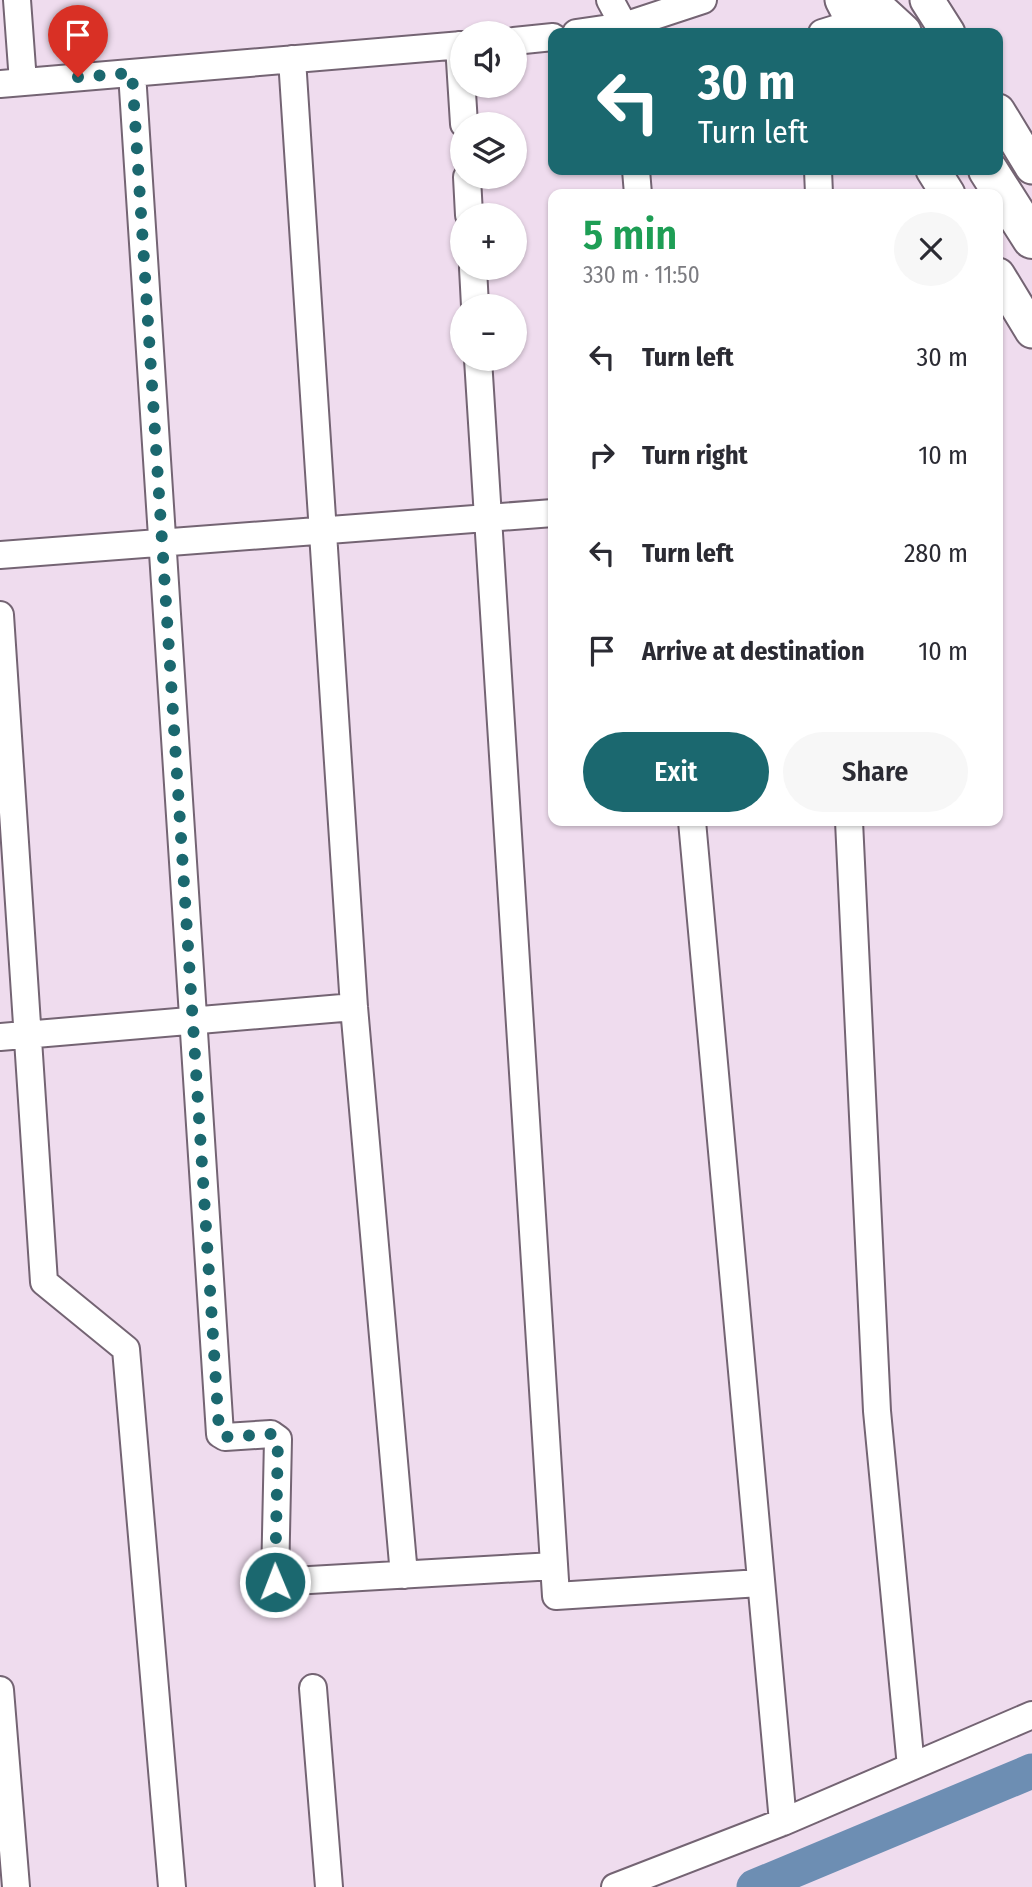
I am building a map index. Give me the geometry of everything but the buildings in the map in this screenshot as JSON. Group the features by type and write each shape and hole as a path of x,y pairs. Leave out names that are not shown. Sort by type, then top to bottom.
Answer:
{"main road":[{"path":"895,0 901,28"},
{"path":"855,14 890,28"},
{"path":"1003,194 1032,239"}],"street":[{"path":"17,0 12,83 450,46"},
{"path":"610,0 624,28"},
{"path":"627,28 703,0"},
{"path":"927,0 945,28"},
{"path":"831,28 855,14"},
{"path":"527,40 548,38"},
{"path":"292,60 354,1007 404,1575"},
{"path":"132,73 219,1430 225,1437 271,1434 278,1439 275,1582 554,1566"},
{"path":"1003,119 1032,167"},
{"path":"1003,283 1032,331"},
{"path":"479,371 556,1596 760,1583"},
{"path":"0,555 548,513"},
{"path":"0,615 44,1282 126,1349 172,1887"},
{"path":"692,826 783,1822"},
{"path":"849,826 877,1411 911,1767"},
{"path":"0,1037 354,1007"},
{"path":"313,1688 329,1887"},
{"path":"0,1690 16,1887"},
{"path":"615,1887 783,1822 1032,1715"}],"waterway":[{"path":"754,1887 1032,1771"}],"route":[{"path":"78,77 132,73 219,1430 225,1437 271,1434 278,1439 275,1582"}]}
